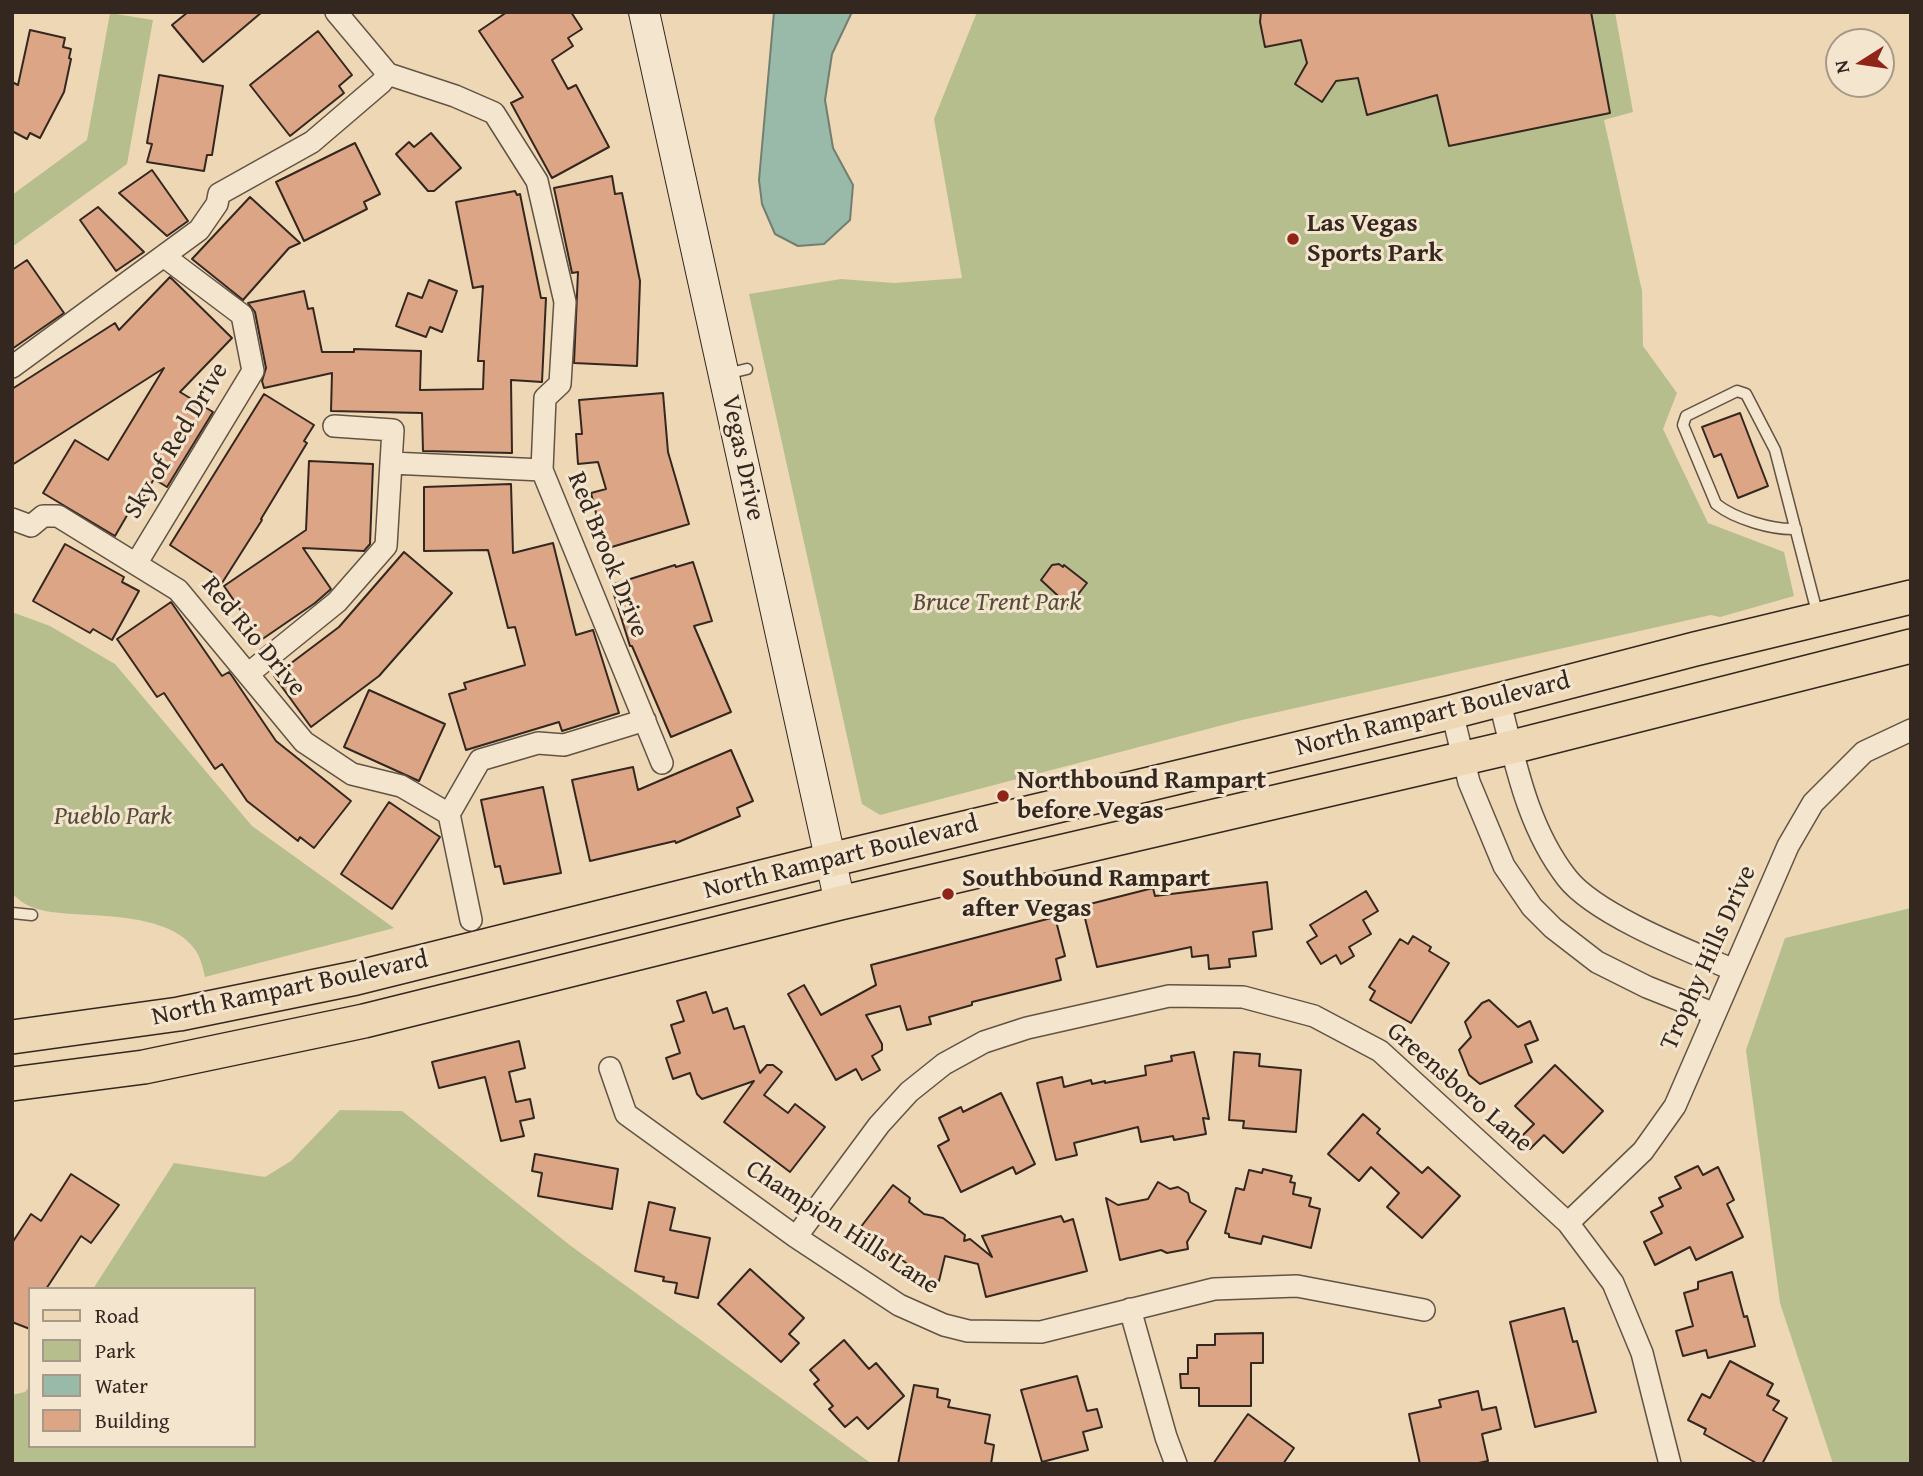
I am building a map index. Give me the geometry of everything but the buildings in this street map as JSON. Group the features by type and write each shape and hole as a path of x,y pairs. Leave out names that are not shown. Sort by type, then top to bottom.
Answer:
{"main road":[{"name":"Vegas Drive","path":"644,12 735,371 840,903"},
{"name":"North Rampart Boulevard","path":"12,1037 245,1002 475,933 830,860 1452,712 1911,597"},
{"name":"North Rampart Boulevard","path":"12,1084 144,1067 254,1046 472,996 840,903 1512,747 1911,646"},
{"path":"1683,652 1694,702"}],"street":[{"path":"12,367 199,230 217,204 219,194 312,142 381,83 388,74 336,12"},
{"name":"Red Brook Drive","path":"388,74 454,96 494,113 537,181 565,302 560,384 545,398 542,470 662,763"},
{"name":"Sky of Red Drive","path":"135,564 253,371 242,315 165,257"},
{"path":"248,674 337,602 386,545 393,430 334,426"},
{"path":"391,463 542,470"},
{"name":"Red Rio Drive","path":"12,519 32,526 43,516 58,516 178,590 304,742 352,774 401,786 449,814"},
{"path":"1499,699 1529,810 1568,880 1601,907 1674,944 1734,970"},
{"path":"1452,712 1469,782 1504,866 1532,907 1553,928 1597,962 1647,987 1715,1014"},
{"path":"475,933 449,814 480,760 538,743 564,746 645,720"},
{"name":"Trophy Hills Drive","path":"1568,1223 1643,1151 1675,1106 1788,846 1813,803 1864,752 1911,730"},
{"name":"Greensboro Lane","path":"796,1237 879,1125 909,1092 944,1064 984,1042 1027,1028 1169,996 1243,997 1267,1003 1314,1016 1380,1051 1568,1223 1613,1283 1642,1353 1670,1464"},
{"name":"Champion Hills Lane","path":"610,1069 626,1114 796,1237 899,1305 944,1325 968,1331 1041,1332 1214,1289 1297,1286 1424,1310"},
{"path":"1130,1309 1176,1464"}],"lane":[{"path":"1796,529 1776,530 1724,510 1716,504 1683,425 1686,416 1737,391 1746,394 1775,450 1796,529 1818,619"},
{"path":"12,913 32,915"}],"green space":[{"name":"Bruce Trent Park","path":"977,12 1615,12 1633,112 1604,120 1642,291 1643,346 1677,393 1663,429 1708,523 1784,552 1794,596 1720,617 1711,615 1242,720 880,815 862,804 749,294 841,279 894,283 962,278 934,119"},
{"path":"110,13 153,20 127,164 12,247 12,195 87,140"},
{"name":"Pueblo Park","path":"12,612 50,626 115,664 252,826 394,928 205,977 196,951 185,939 170,930 134,919 47,911 34,908 17,898 12,893"},
{"path":"1911,908 1911,1464 1833,1464 1780,1303 1746,1050 1785,938"},
{"path":"340,1110 402,1111 571,1246 872,1464 12,1464 12,1395 25,1392 28,1388 28,1448 256,1448 256,1287 94,1287 174,1163 265,1177 291,1161"}],"water":[{"path":"774,12 852,12 832,54 825,100 833,148 853,185 850,220 824,244 798,246 775,234 762,204 759,180"}],"place":[{"name":"Las Vegas Sports Park","path":"1293,239"},
{"name":"Northbound Rampart before Vegas","path":"1003,796"},
{"name":"Southbound Rampart after Vegas","path":"948,894"}]}
